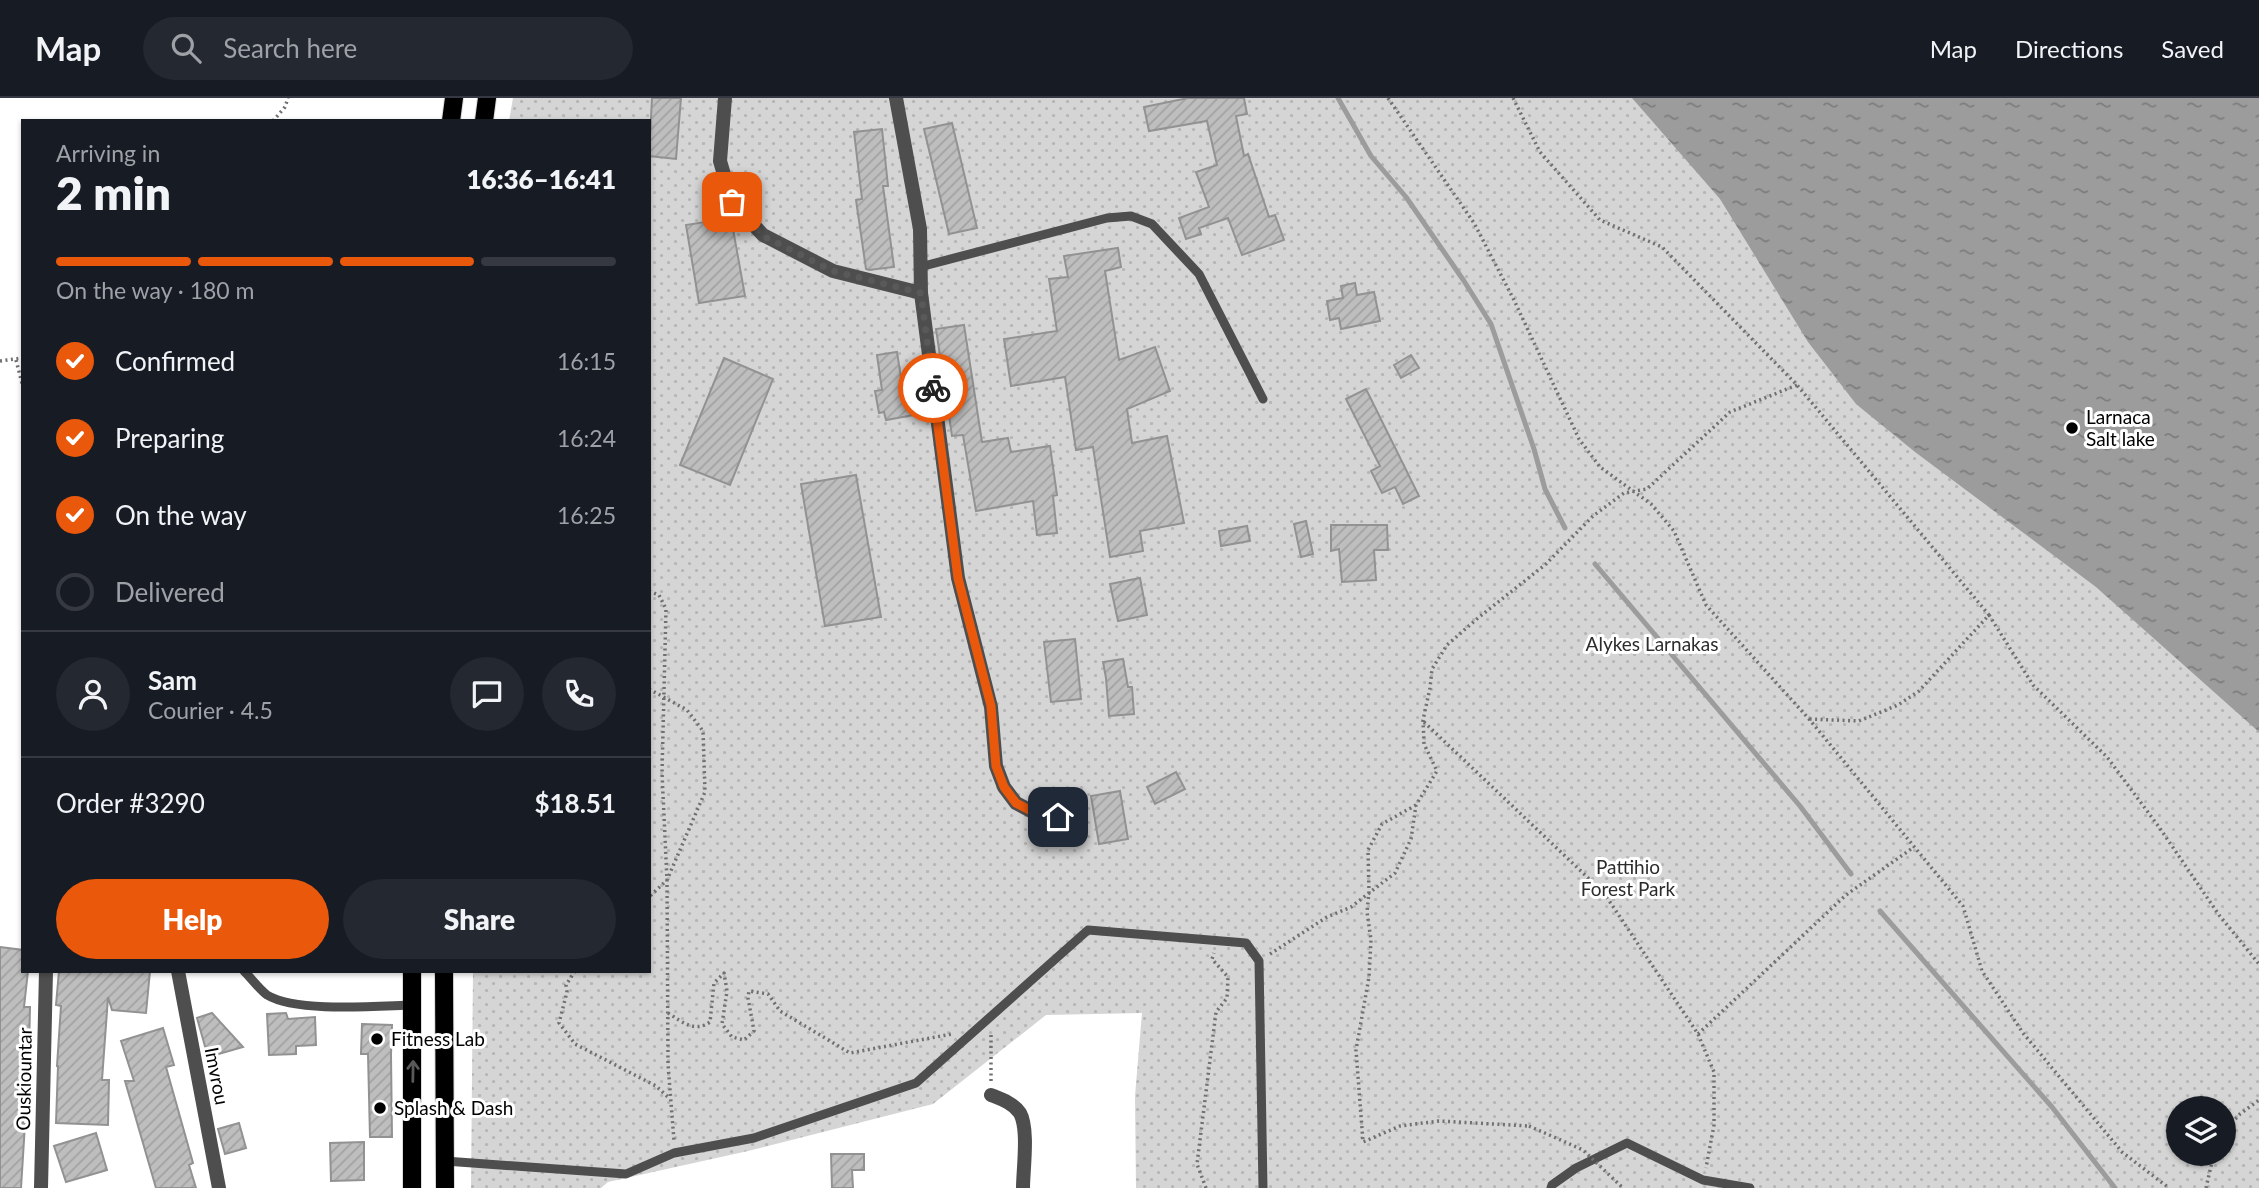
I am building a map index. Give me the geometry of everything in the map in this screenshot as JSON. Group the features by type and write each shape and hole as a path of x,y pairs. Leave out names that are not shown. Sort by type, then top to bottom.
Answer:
{"main road":[{"path":"451,119 454,98"},
{"path":"484,119 487,98"},
{"path":"412,973 412,1188"},
{"path":"444,973 445,1188"}],"street":[{"path":"725,98 720,161 732,202 763,236 833,271 921,293"},
{"path":"897,98 920,229 921,293 958,578 991,706 996,766 1004,787 1016,803 1035,813 1058,817 1080,812"},
{"name":"Ouskiountar","path":"41,1188 46,973"},
{"name":"Imvrou","path":"178,973 219,1188"},
{"path":"991,1095 1009,1102 1020,1114 1024,1130 1023,1188"}],"lane":[{"path":"920,267 1107,218 1131,216 1152,225 1199,274 1263,399"},
{"path":"445,1161 626,1174 674,1153 754,1138 916,1083 1088,930 1246,943 1259,961 1263,1188"},
{"path":"246,973 267,995 301,1006 413,1004"},
{"path":"1551,1188 1576,1168 1627,1143 1703,1180 1750,1188"}],"path":[{"path":"275,119 285,107 288,98"},
{"path":"1388,98 1474,223 1514,300 1579,439 1600,467 1651,504 1674,531 1706,605 1809,719 1963,906 1982,971 2023,1033 2122,1152 2169,1188"},
{"path":"1513,98 1540,152 1600,220 1662,247 1797,385 1989,615 2033,685 2106,757 2159,827 2219,915 2259,964"},
{"path":"0,360 21,359"},
{"path":"16,360 21,379"},
{"path":"1259,961 1327,918 1351,907 1395,873 1411,839 1416,806 1437,771 1424,744 1423,720 1432,669 1447,645 1546,564 1593,516 1624,493 1647,489 1730,412 1797,385"},
{"path":"651,592 659,595 666,609 662,774 674,1153"},
{"path":"1809,719 1859,721 1898,705 1919,691 1989,615"},
{"path":"651,690 687,710 703,731 705,792 667,880 651,895"},
{"path":"1423,720 1604,893 1698,1034 1714,1072 1714,1125 1703,1180"},
{"path":"1416,806 1382,824 1368,850 1367,912 1371,940 1369,977 1356,1050 1363,1142 1400,1126 1439,1121 1529,1126 1583,1150 1623,1188"},
{"path":"1698,1034 1846,895 1914,846"},
{"path":"1206,1188 1196,1164 1216,1012 1227,998 1228,976 1212,959 1217,940"},
{"path":"574,973 566,985 567,992 559,1023 575,1044 656,1086 671,1099"},
{"path":"668,1013 691,1027 704,1027 710,1022 714,984 724,973 727,991 722,1024 733,1037 744,1040 754,1031 749,991 768,994 780,1011 850,1053 975,1030"},
{"path":"991,1016 991,1095"},
{"path":"2236,1118 2259,1100"},
{"path":"2206,1188 2211,1166"}],"green space":[{"name":"Alykes Larnakas","path":"513,98 2259,98 2259,1188 1136,1188 1135,1096 1142,1013 1046,1015 933,1104 748,1151 608,1182 601,1188 471,1188 473,973 651,973 651,119 509,119"}],"water":[{"name":"Larnaca Salt lake","path":"1632,98 2259,98 2259,732 2096,587 1915,452 1856,404 1808,342 1720,199"}],"building":[{"path":"652,98 681,98 676,159 651,156"},
{"path":"1188,98 1244,98 1247,114 1236,116 1244,156 1248,154 1269,217 1275,215 1284,240 1242,255 1228,218 1199,228 1201,234 1186,239 1179,218 1209,207 1196,172 1217,165 1207,121 1149,131 1144,107"},
{"path":"952,123 977,228 949,234 924,129"},
{"path":"882,129 888,186 883,186 894,267 869,270 866,269 856,200 862,199 854,132"},
{"path":"731,218 745,296 699,303 686,225"},
{"path":"1118,248 1121,267 1105,271 1119,360 1155,347 1170,391 1127,409 1132,443 1167,436 1184,523 1140,531 1143,551 1110,557 1093,447 1076,450 1065,377 1011,386 1004,339 1057,331 1049,279 1068,277 1064,256"},
{"path":"1355,283 1357,295 1374,292 1380,321 1341,329 1339,318 1330,320 1327,301 1343,298 1341,286"},
{"path":"964,325 982,442 1008,438 1011,452 1050,446 1057,495 1053,496 1057,533 1037,535 1033,501 976,511 963,435 952,436 936,329"},
{"path":"897,352 902,384 908,383 914,415 886,420 884,412 879,413 875,391 882,390 877,355"},
{"path":"1411,355 1419,368 1401,378 1394,365"},
{"path":"724,358 773,379 730,485 680,465"},
{"path":"1366,389 1419,496 1403,504 1395,487 1382,493 1371,471 1380,466 1346,399"},
{"path":"856,475 881,617 825,626 801,484"},
{"path":"1306,521 1313,554 1301,557 1294,524"},
{"path":"1331,525 1387,525 1388,550 1374,550 1376,580 1342,582 1339,549 1331,551"},
{"path":"1247,526 1250,541 1221,546 1219,531"},
{"path":"1140,578 1147,615 1118,621 1110,584"},
{"path":"1075,639 1081,699 1051,702 1044,642"},
{"path":"1123,659 1128,687 1132,687 1134,714 1109,716 1103,662"},
{"path":"1176,772 1185,789 1155,804 1147,787"},
{"path":"1120,791 1128,839 1099,844 1091,796"},
{"path":"0,947 21,950 21,973 28,973 24,1007 30,1007 21,1188 0,1188"},
{"path":"59,973 150,973 146,1013 112,1010 108,997 102,1080 109,1080 108,1125 56,1123 61,1006 56,1005"},
{"path":"212,1013 243,1047 208,1057 197,1018"},
{"path":"286,1013 288,1019 315,1017 316,1045 296,1046 296,1054 269,1055 267,1014"},
{"path":"362,1024 392,1025 392,1137 370,1137 368,1054 361,1054"},
{"path":"163,1028 174,1065 166,1067 193,1163 189,1165 196,1188 156,1188 125,1081 134,1081 121,1041"},
{"path":"239,1123 246,1148 225,1154 218,1129"},
{"path":"96,1133 107,1170 66,1182 54,1146"},
{"path":"364,1142 364,1180 331,1181 330,1143"},
{"path":"831,1154 864,1154 864,1170 852,1170 853,1188 832,1188"}],"waterway":[{"path":"1338,98 1371,156 1406,197 1491,324 1545,489 1565,528"},
{"path":"1595,564 1800,806 1851,874"},
{"path":"1880,911 2052,1107 2115,1188"}],"way so far":[{"path":"732,202 763,236 833,271 921,293 933,388"}],"place":[{"name":"Larnaca Salt lake","path":"2072,428"},
{"name":"Fitness Lab","path":"377,1039"},
{"name":"Splash & Dash","path":"380,1108"}],"route":[{"path":"933,388 958,578 991,706 996,766 1004,787 1016,803 1035,813 1058,817"}],"park label":[{"name":"Pattihio Forest Park","path":"1628,878"}]}
